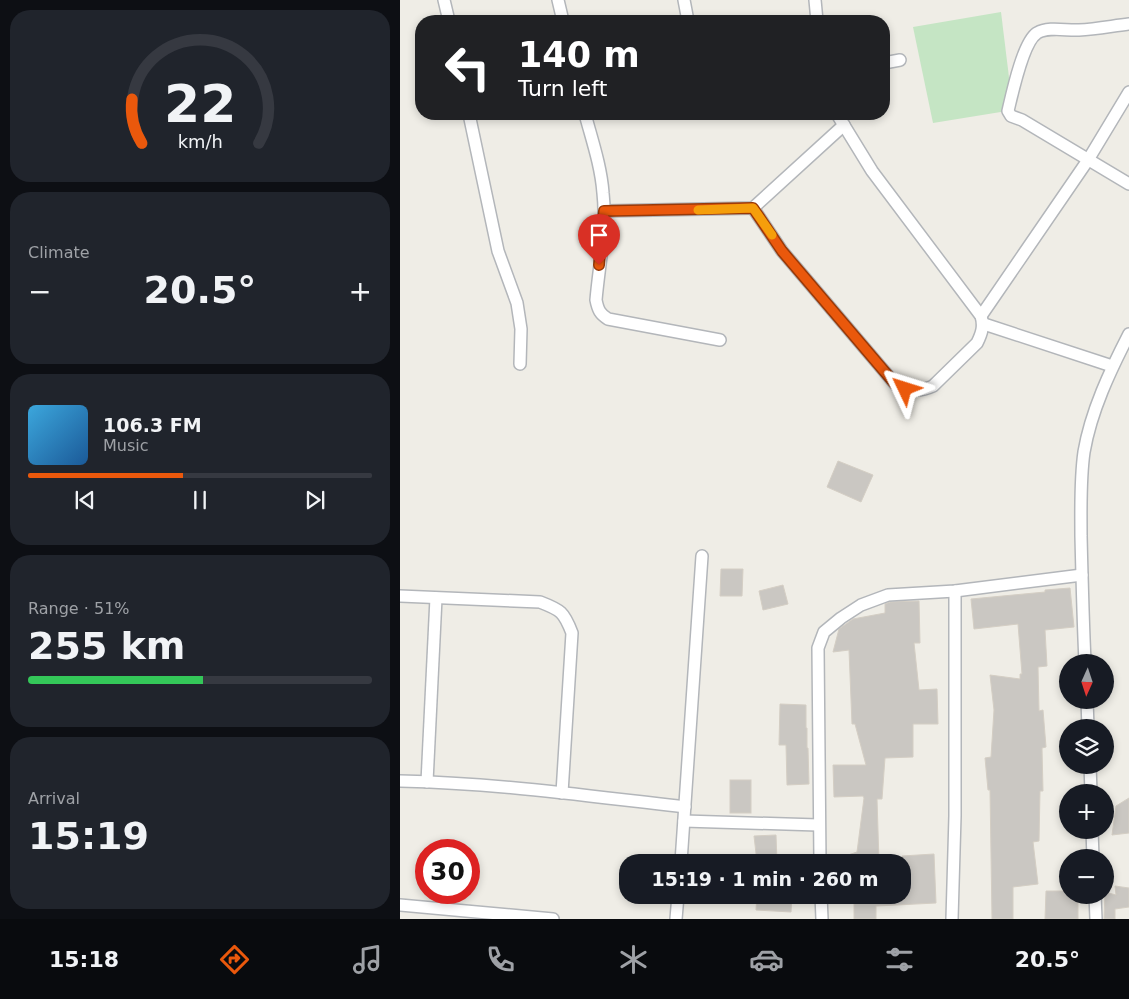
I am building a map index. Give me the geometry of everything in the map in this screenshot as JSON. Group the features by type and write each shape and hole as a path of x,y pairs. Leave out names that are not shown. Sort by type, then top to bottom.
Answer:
{"street":[{"path":"444,0 448,15"},
{"path":"558,0 562,15"},
{"path":"684,0 687,15"},
{"path":"815,0 816,15"},
{"path":"1129,24 1078,30 1038,32 1030,41 1017,75 1008,111 1011,116 1022,120 1129,184"},
{"path":"890,62 900,60"},
{"path":"753,208 782,251 896,385 916,391 925,390 934,386 978,343 982,335 982,320 1088,160 1129,92"},
{"path":"470,120 498,251 517,302 521,329 520,364"},
{"path":"587,120 600,173 604,211 596,300 597,309 600,314 608,319 720,340"},
{"path":"841,120 872,171 982,320 1112,366"},
{"path":"604,211 753,208 844,125"},
{"path":"1085,654 1080,487 1084,451 1093,418 1112,366 1129,334"},
{"path":"681,854 702,556"},
{"path":"820,854 818,648 824,632 861,605 888,595 955,591 1082,575"},
{"path":"952,919 955,816 955,591"},
{"path":"400,596 540,602 559,610 567,621 572,633 562,793"},
{"path":"427,782 436,598"},
{"path":"400,781 562,793 685,807"},
{"path":"684,821 818,825"},
{"path":"400,904 553,919"},
{"path":"676,919 677,904"},
{"path":"821,904 822,919"},
{"path":"1095,904 1096,919"}],"green space":[{"path":"1001,12 1013,110 933,123 913,27"}],"building":[{"path":"838,461 873,475 861,502 827,487"},
{"path":"721,569 743,569 742,596 720,596"},
{"path":"783,585 788,604 763,610 759,591"},
{"path":"1070,588 1074,627 1045,630 1047,666 1038,667 1039,711 1043,710 1046,747 1042,748 1043,791 1040,791 1039,841 1033,842 1038,884 1013,887 1013,919 992,919 990,790 988,790 985,758 991,757 994,710 990,675 1020,679 1020,674 1022,674 1018,624 974,629 971,599"},
{"path":"919,601 920,643 914,643 919,690 937,689 938,724 913,724 913,757 885,758 882,799 877,799 879,854 851,854 857,852 864,798 863,796 834,797 833,765 866,765 855,724 852,724 849,650 833,652 839,629 853,619 885,613 885,604 890,602"},
{"path":"780,704 806,705 809,784 787,785 786,745 779,745"},
{"path":"730,780 751,780 751,813 730,813"},
{"path":"1129,798 1129,833 1114,835 1116,806"},
{"path":"776,835 777,854 756,854 754,836"},
{"path":"934,854 936,903 876,906 876,919 854,919 854,904 911,904 911,855"},
{"path":"1115,886 1129,888 1129,907 1115,909 1115,919 1104,919 1105,904 1114,904 1114,894 1116,895"},
{"path":"1046,891 1059,891 1059,904 1078,904 1078,919 1045,919"},
{"path":"756,904 791,904 791,912 756,910"}],"slow traffic":[{"path":"698,210 753,208 772,235"}],"route":[{"path":"599,265 604,211 753,208 782,251 896,385 905,389"}]}
